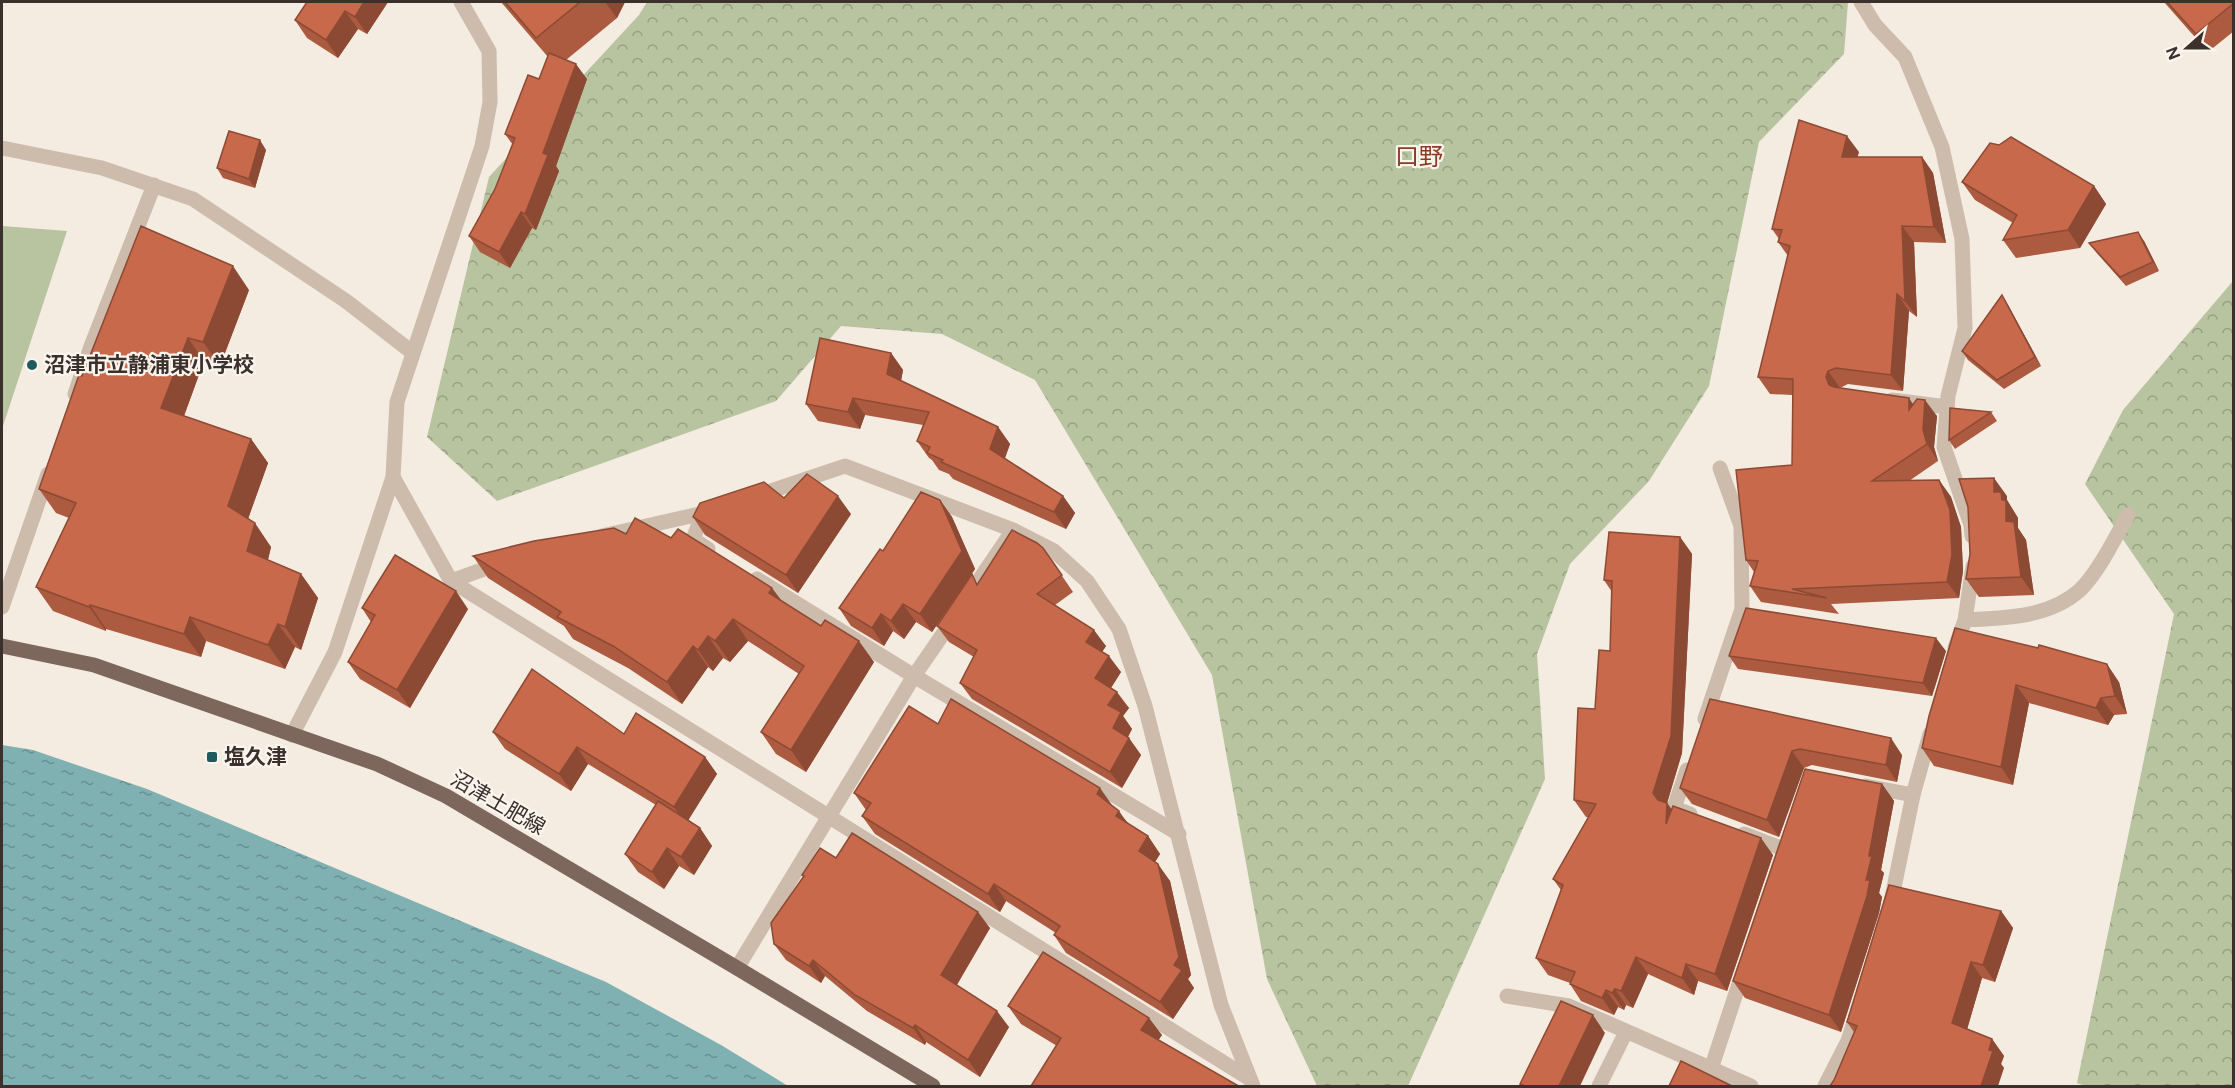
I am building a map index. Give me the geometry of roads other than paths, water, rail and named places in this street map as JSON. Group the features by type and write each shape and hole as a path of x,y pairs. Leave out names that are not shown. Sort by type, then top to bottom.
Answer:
{"main road":[{"name":"沼津土肥線","path":"2,646 94,665 377,764 446,796 933,1086"}],"street":[{"path":"292,735 335,652 393,477 397,402 482,146 490,102 489,51 461,2"},
{"path":"1861,2 1875,25 1905,57 1942,147 1962,239 1965,328 1948,396 1944,447 1971,525 1973,572 1965,620 1951,642 1952,659"},
{"path":"2,148 102,168 194,199 346,301 413,353"},
{"path":"72,403 90,349 154,185"},
{"path":"1881,398 1947,407"},
{"path":"2,607 54,457"},
{"path":"747,499 845,465 1013,530 1054,551 1087,581 1119,629 1145,706 1221,1005 1252,1083"},
{"path":"1701,730 1747,610 1741,526 1720,468"},
{"path":"393,477 451,581 1252,1083"},
{"path":"583,540 703,514 725,507"},
{"path":"703,514 693,539 723,558"},
{"path":"1965,620 2001,618 2044,610 2061,604 2081,589 2091,576 2127,515"},
{"path":"737,968 915,676 1013,530"},
{"path":"451,581 518,557"},
{"path":"743,570 1179,834"},
{"path":"1885,925 1913,795 1934,720"},
{"path":"1693,753 1674,808 1708,821"},
{"path":"1856,784 1913,795"},
{"path":"1730,829 1786,850"},
{"path":"1711,1069 1750,951"},
{"path":"1507,996 1566,1011 1626,1032 1751,1086"},
{"path":"1825,1086 1848,1041 1861,999"},
{"path":"1599,1086 1626,1032"}],"water":[{"path":"2,745 33,750 147,789 606,982 721,1045 788,1086 2,1086"}],"place":[{"name":"沼津市立静浦東小学校","path":"32,365"},
{"name":"塩久津","path":"212,757"}],"district":[{"name":"口野","path":"1419,157"}]}
